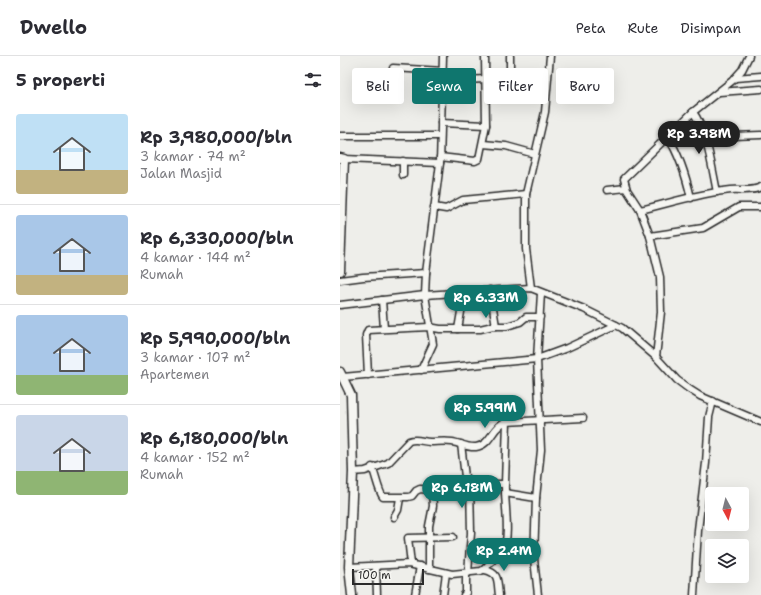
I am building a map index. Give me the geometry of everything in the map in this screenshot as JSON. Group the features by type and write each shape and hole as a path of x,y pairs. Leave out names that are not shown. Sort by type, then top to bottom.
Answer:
{"main road":[{"path":"340,271 342,159"},
{"path":"341,374 351,395 353,472 349,568 352,595"}],"street":[{"path":"443,56 443,68"},
{"path":"485,56 486,68"},
{"path":"510,56 510,68"},
{"path":"531,288 526,249 526,194 545,112 550,56"},
{"path":"656,357 661,294 658,265 650,236 640,210 626,188 624,179 693,112 735,78 742,70 749,56"},
{"path":"735,78 761,76"},
{"path":"718,92 761,89"},
{"path":"422,370 433,344 425,296 426,273 440,160 441,104"},
{"path":"342,159 403,161 477,160 480,158 483,144 486,125 486,104"},
{"path":"693,112 699,122 705,140 717,192"},
{"path":"441,123 486,125"},
{"path":"705,140 733,136 761,135"},
{"path":"340,136 440,136"},
{"path":"668,137 675,148 686,176 691,198"},
{"path":"483,144 506,146 535,154"},
{"path":"403,161 403,175"},
{"path":"640,210 717,192 754,190 761,187"},
{"path":"606,190 626,188"},
{"path":"434,207 446,209 463,200 526,194"},
{"path":"650,236 703,228 739,207 761,207"},
{"path":"340,280 363,276 426,273"},
{"path":"340,305 490,290 531,288 584,309 616,325 656,357 677,380 689,389 761,422"},
{"path":"490,290 496,326"},
{"path":"458,329 462,293"},
{"path":"538,595 534,559 536,498 541,450 537,359 541,293"},
{"path":"382,300 384,329"},
{"path":"368,374 366,332 368,330 429,327 480,329 513,324 520,322 526,317 540,317"},
{"path":"341,374 357,375 537,359 567,348 616,325"},
{"path":"348,386 357,375"},
{"path":"694,595 698,530 713,401"},
{"path":"353,472 365,471 372,467 388,463 409,441 413,440 428,442 452,442 475,447 482,445 487,441 497,426 507,421 583,418"},
{"path":"485,570 490,562 501,553 505,547 508,518 505,493 507,421"},
{"path":"461,444 468,484 471,533 466,593 464,595"},
{"path":"372,467 382,496 400,498 412,496 418,490 432,490 468,484 505,484"},
{"path":"430,568 429,526 433,506 432,490"},
{"path":"505,493 536,498"},
{"path":"394,517 398,510 400,498"},
{"path":"411,564 408,538 453,537"},
{"path":"349,568 411,564 446,573 467,573 485,570 492,571 497,578 498,595"},
{"path":"376,566 377,595"},
{"path":"415,595 420,566"},
{"path":"442,595 446,573"}]}
